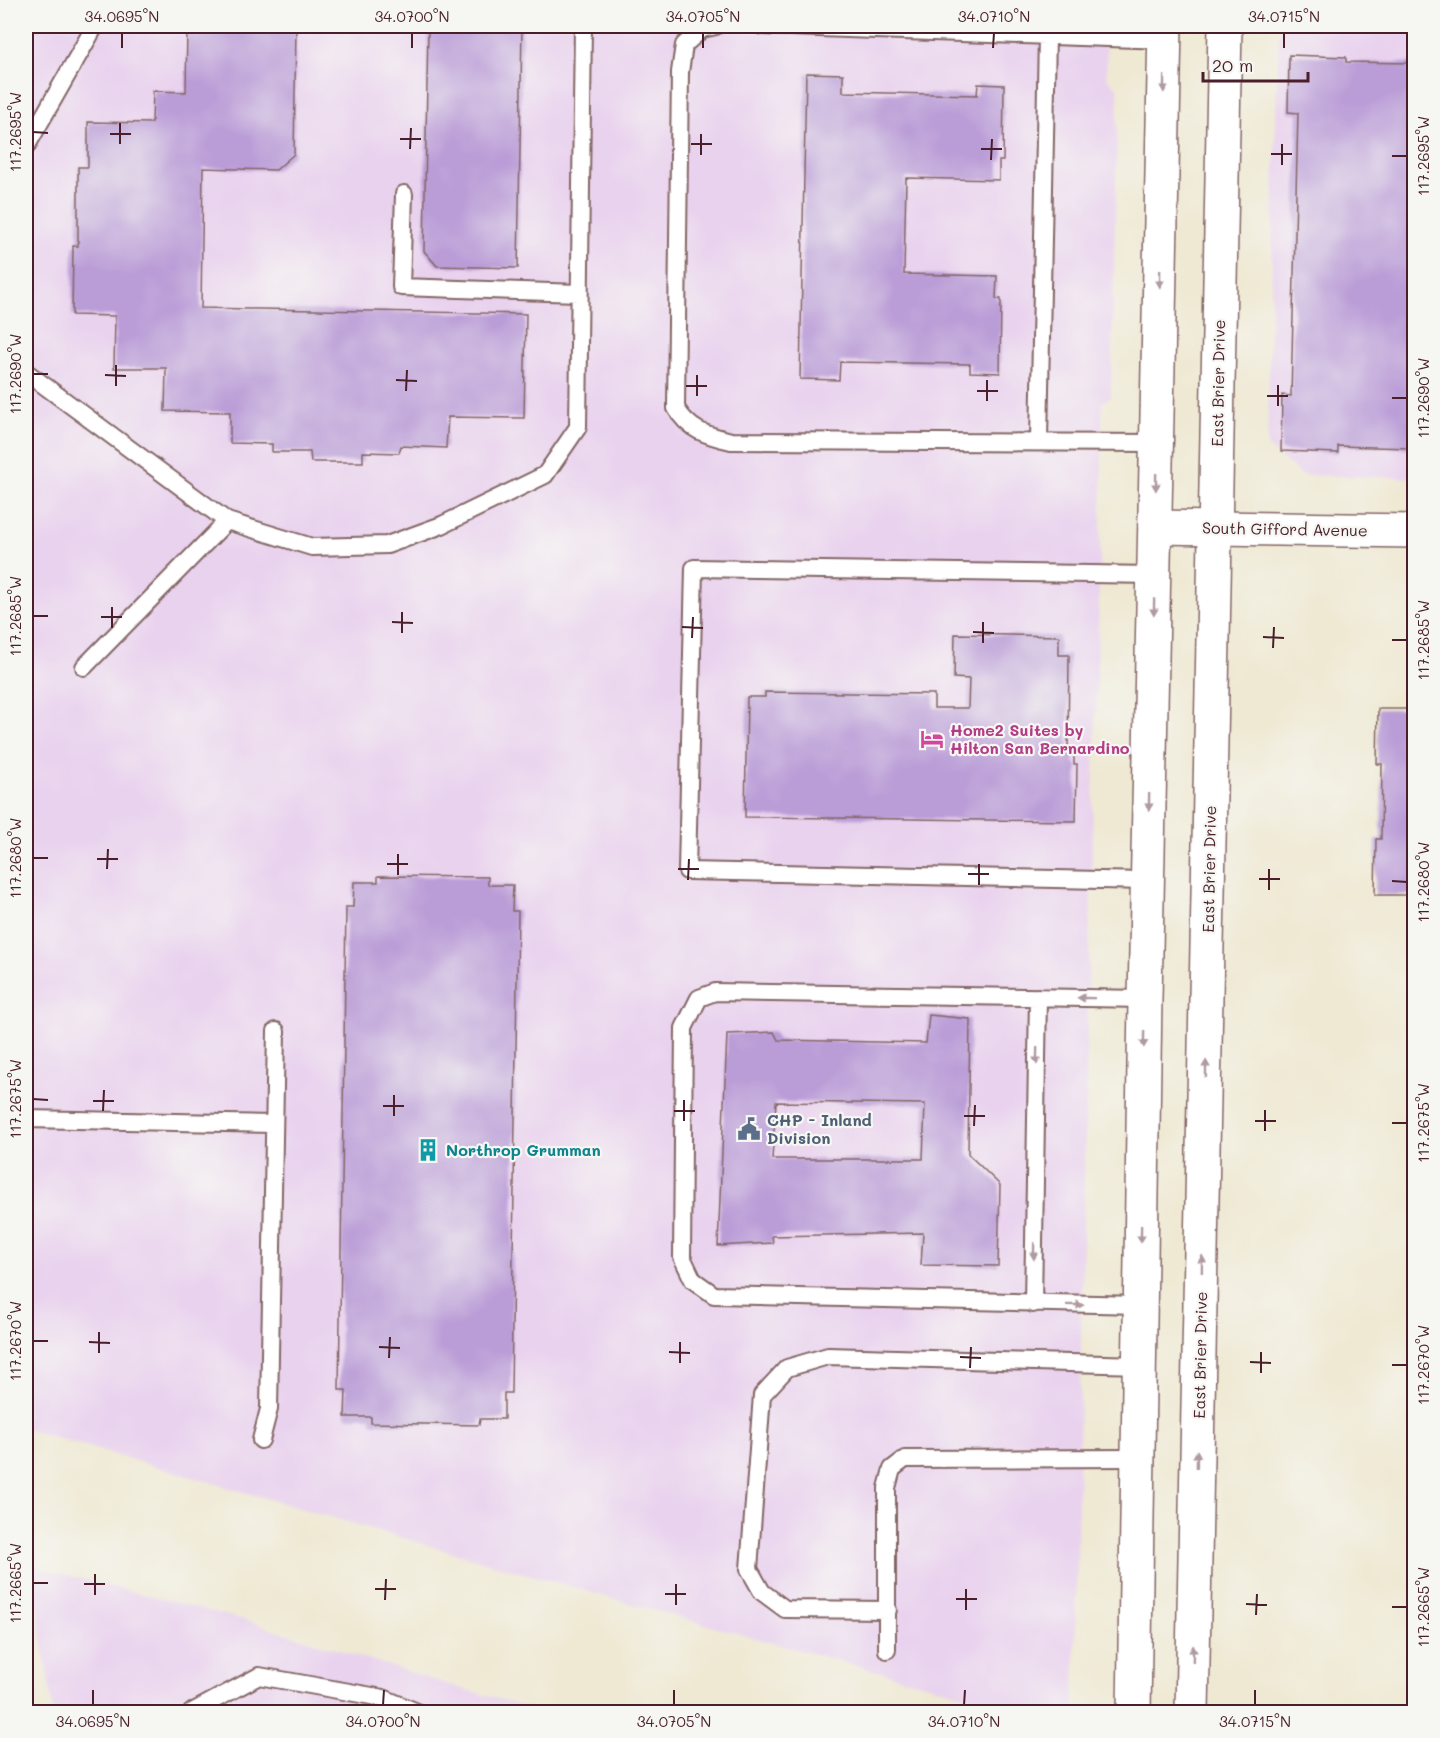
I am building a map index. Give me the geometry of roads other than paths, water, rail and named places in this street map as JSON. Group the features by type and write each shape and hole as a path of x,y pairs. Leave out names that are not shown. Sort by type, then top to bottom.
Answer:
{"street":[{"name":"East Brier Drive","path":"1192,1713 1225,26"},
{"path":"1134,1713 1147,881 1165,33"},
{"name":"South Gifford Avenue","path":"1156,527 1414,531"}],"lane":[{"path":"26,147 95,26"},
{"path":"26,372 227,521 312,547 387,545 442,525 545,475 578,427 583,26"},
{"path":"716,26 702,29 684,45 680,72 676,408 684,422 702,434 731,441 1157,443"},
{"path":"762,26 1047,36 1165,33"},
{"path":"1039,441 1047,36"},
{"path":"404,194 401,287 579,293"},
{"path":"84,667 227,521"},
{"path":"1147,881 687,871 693,591 694,567 1154,575"},
{"path":"1140,1305 714,1295 693,1280 682,1257 684,1028 699,998 715,992 1145,999"},
{"path":"1025,1304 1038,997"},
{"path":"261,1440 269,1409 276,1031"},
{"path":"26,1119 273,1124"},
{"path":"888,1610 785,1609 762,1592 749,1569 762,1395 787,1368 828,1356 1139,1365"},
{"path":"887,1650 887,1488 892,1469 905,1460 1138,1458"},
{"path":"192,1713 259,1676 383,1698 417,1713"}],"place":[{"name":"Home2 Suites by Hilton San Bernardino","path":"932,739"},
{"name":"CHP - Inland Division","path":"749,1129"},
{"name":"Northrop Grumman","path":"428,1150"}]}
